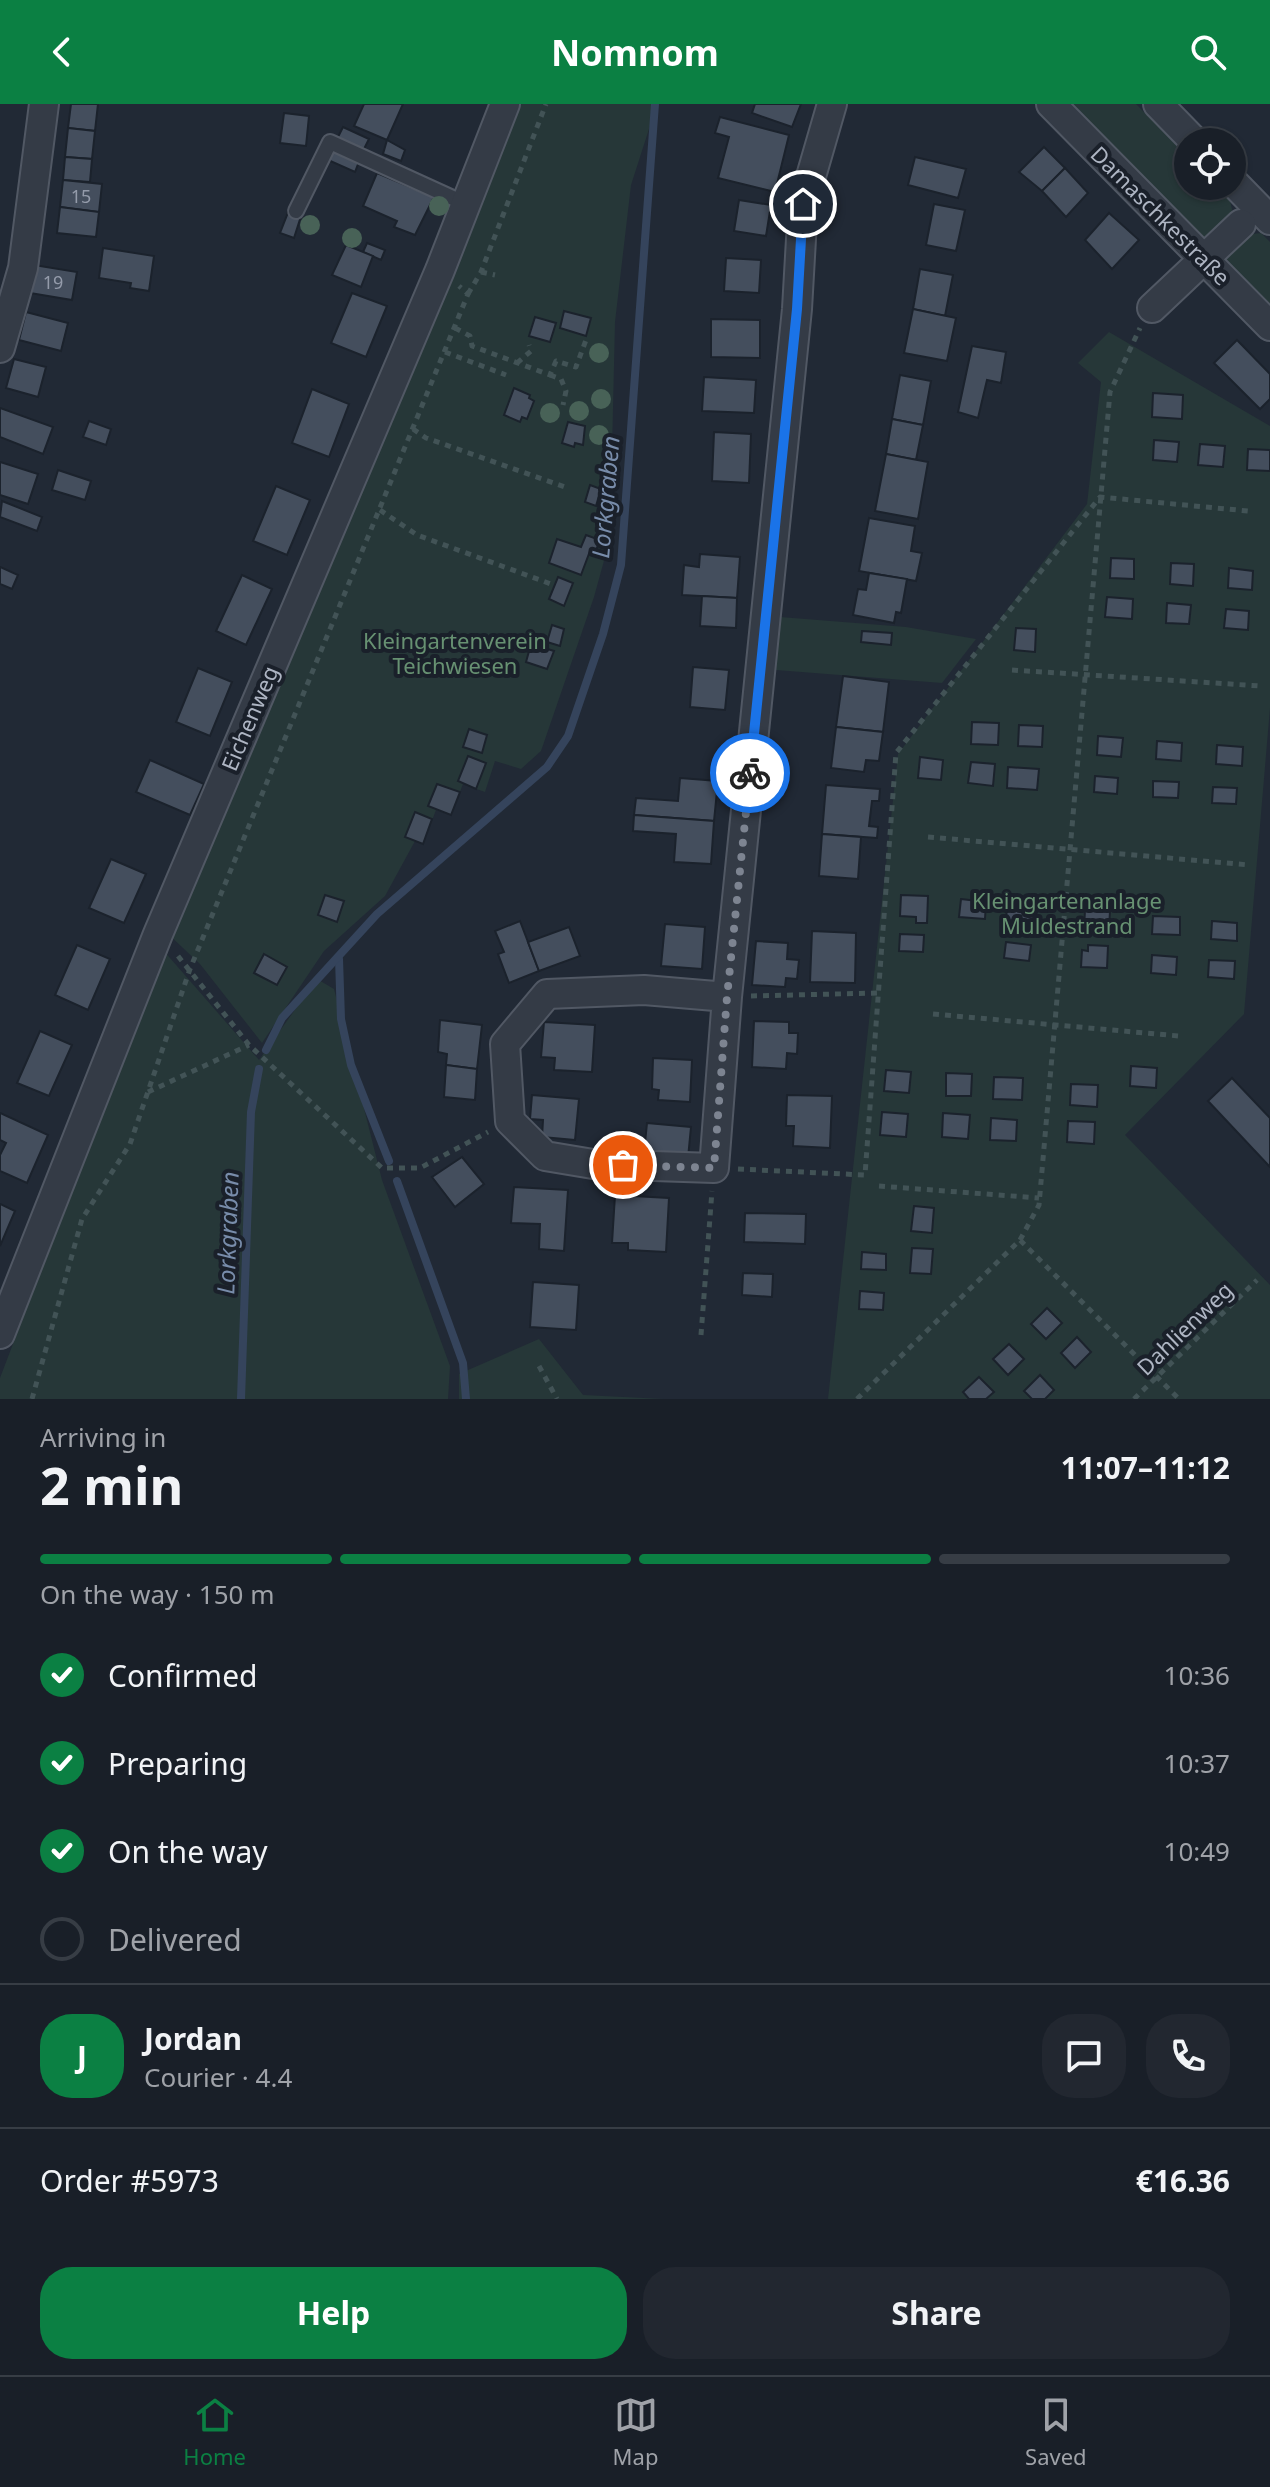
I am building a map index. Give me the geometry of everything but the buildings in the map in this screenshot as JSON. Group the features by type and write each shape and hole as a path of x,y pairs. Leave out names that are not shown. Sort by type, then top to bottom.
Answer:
{"street":[{"path":"0,348 23,268 44,104"},
{"name":"Eichenweg","path":"0,1334 158,934 440,270 505,104"},
{"path":"727,997 644,990 547,994 505,1044 510,1121 545,1156 593,1164 714,1168 727,997 797,309 803,204 832,104"},
{"name":"Damaschkestraße","path":"1051,104 1270,326"},
{"path":"1158,104 1181,128"},
{"path":"1152,308 1256,217 1245,200"}],"lane":[{"path":"296,211 330,142 466,204"}],"path":[{"path":"32,1399 82,1219 130,1144 190,969 468,294 481,272 546,104"},
{"path":"440,270 468,294"},
{"path":"481,272 495,275"},
{"path":"857,1399 1020,1240 1039,1198 1110,392 1127,349 1152,308"},
{"path":"455,328 470,336 472,346 561,379 566,391 563,405"},
{"path":"550,375 556,361 576,367 586,340"},
{"path":"517,363 531,351 529,345"},
{"path":"445,352 506,375"},
{"path":"413,429 426,438 568,488"},
{"path":"1100,497 1248,511"},
{"path":"701,1335 714,1168 865,1175 896,753 1100,497"},
{"path":"380,510 417,535 551,584"},
{"path":"1012,670 1261,686"},
{"path":"928,837 1249,865"},
{"path":"158,934 190,969 249,1045 382,1168 420,1168 510,1121"},
{"path":"727,997 878,993"},
{"path":"933,1014 1179,1036"},
{"path":"147,1093 249,1045"},
{"path":"879,1186 1039,1198"},
{"path":"1020,1240 1179,1399"},
{"name":"Dahlienweg","path":"1134,1399 1257,1280"},
{"path":"539,1366 557,1399"}],"green space":[{"name":"Kleingartenverein Teichwiesen","path":"518,104 657,104 631,185 615,322 610,539 594,597 541,751 521,769 495,761 485,792 463,784 451,815 436,810 423,844 415,841 385,896 324,951 262,1043 200,964 166,932"},
{"path":"1063,104 1136,104 1174,143 1174,200 1230,200 1233,214 1209,237 1194,236"},
{"path":"1261,233 1270,242 1270,314 1224,266 1227,247 1243,235"},
{"name":"Kleingartenanlage Muldestrand","path":"1109,332 1270,426 1270,708 1244,1014 1125,1135 1270,1285 1270,1399 828,1399 898,754 1087,504 1101,382 1078,363"},
{"path":"780,617 906,627 976,639 942,683 776,670"},
{"path":"163,950 259,1060 317,979 334,989 382,1180 450,1366 448,1399 0,1399 0,1378"},
{"path":"539,1339 583,1395 664,1399 459,1399 459,1374"}],"waterway":[{"name":"Lorkgraben","path":"266,1050 282,1018 377,914 547,767 568,736 603,634 621,565 655,104"},
{"path":"339,959 341,1019 351,1065 389,1161"},
{"name":"Lorkgraben","path":"241,1399 251,1112 259,1069"},
{"path":"397,1181 463,1363 466,1399"}],"way so far":[{"path":"623,1165 714,1168 727,997 750,773"}],"route":[{"path":"750,773 797,309 803,204"}]}
